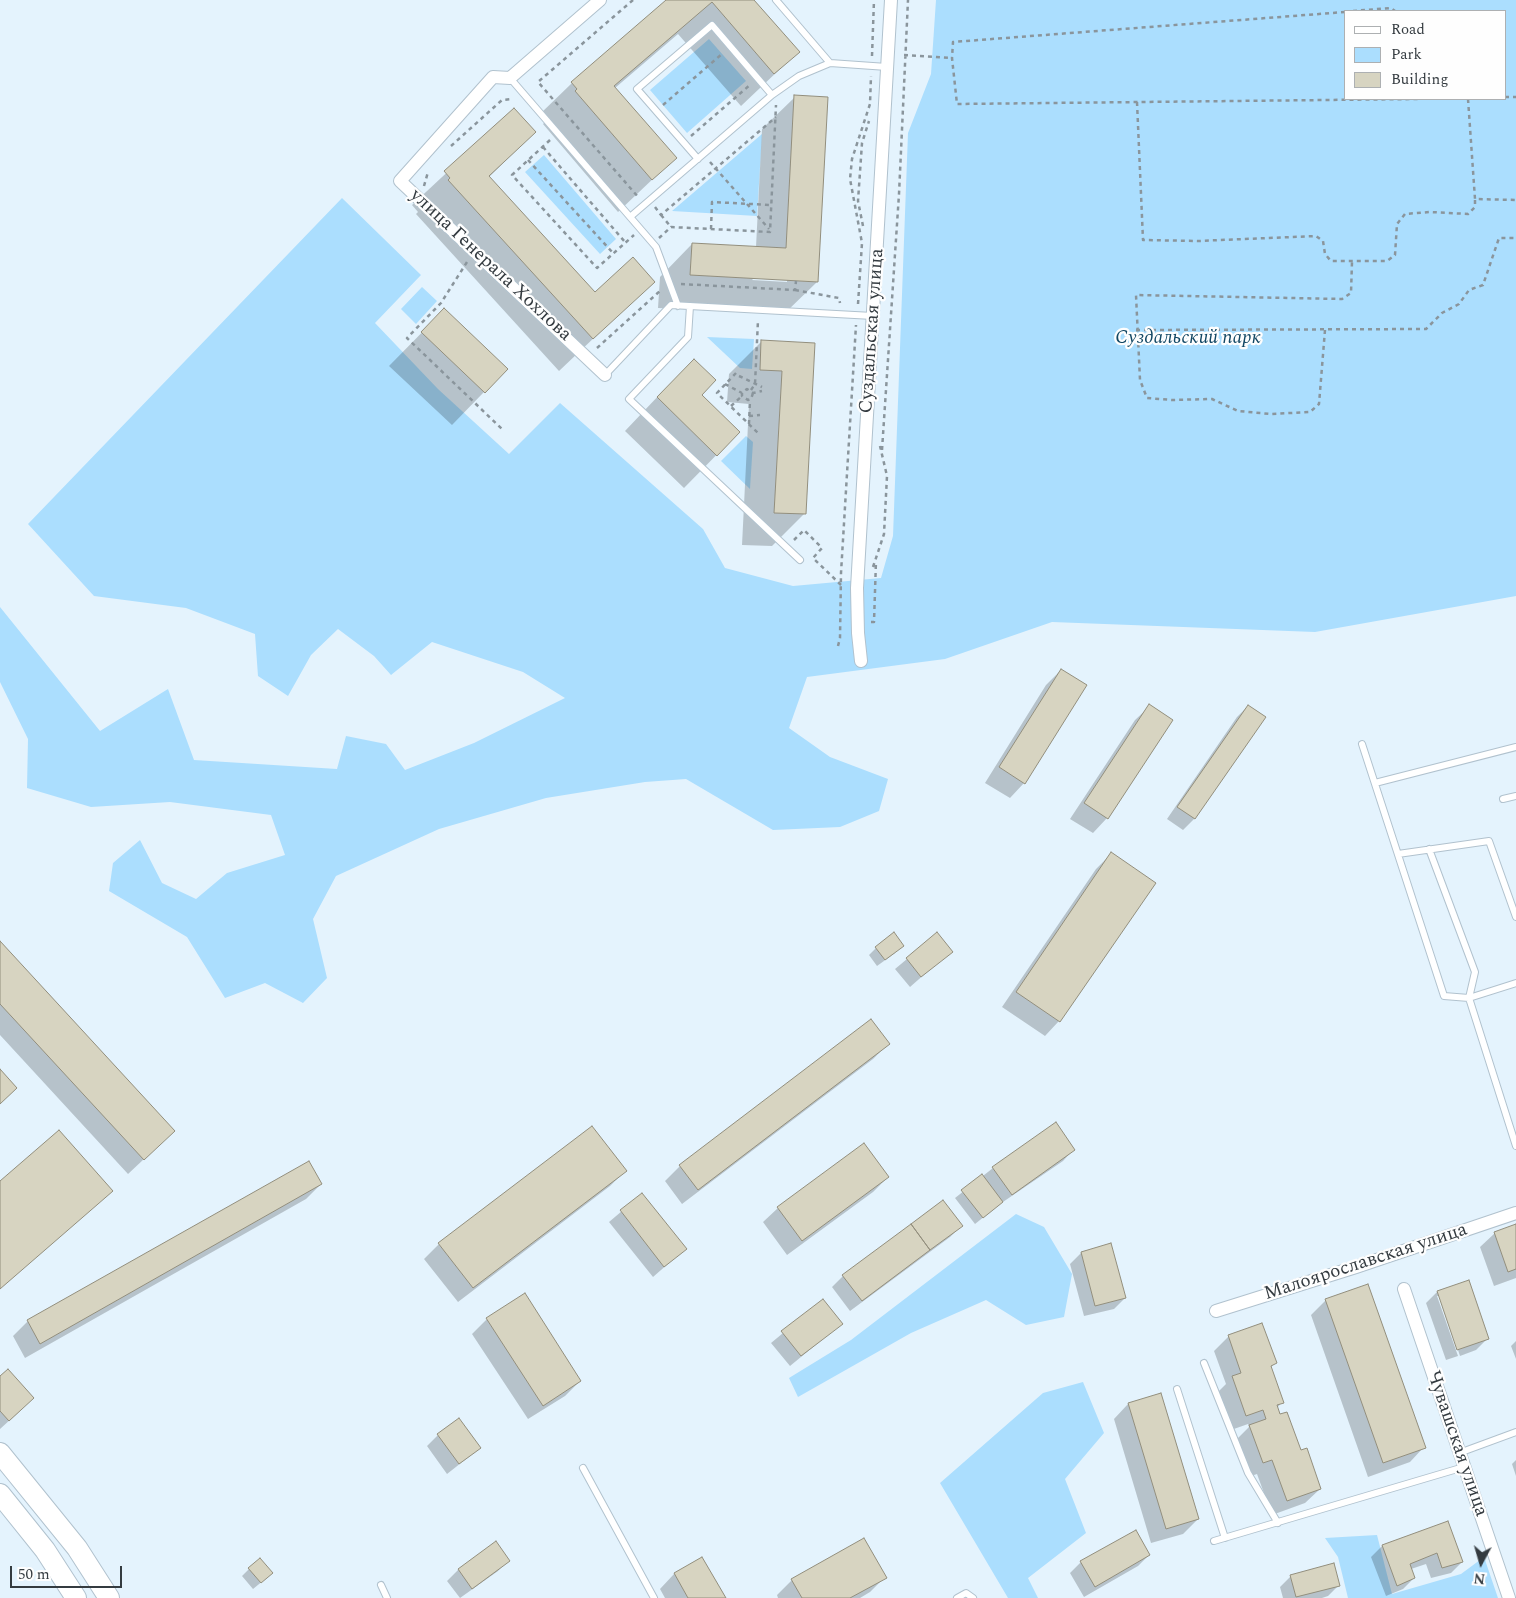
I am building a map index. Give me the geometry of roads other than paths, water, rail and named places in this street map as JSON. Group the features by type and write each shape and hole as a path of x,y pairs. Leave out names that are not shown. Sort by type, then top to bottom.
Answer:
{"main road":[{"path":"0,1453 72,1540 109,1598"},
{"path":"0,1494 44,1550 76,1598"}],"street":[{"name":"улица Генерала Хохлова","path":"600,0 510,78 493,78 400,182 604,375"},
{"name":"Суздальская улица","path":"861,661 857,588 889,67 891,0"},
{"name":"Малоярославская улица","path":"1216,1311 1356,1267 1516,1213"},
{"name":"Чувашская улица","path":"1404,1290 1509,1598"}],"lane":[{"path":"776,0 830,63"},
{"path":"698,159 637,89 652,76 712,25 772,95"},
{"path":"630,217 772,95 799,76 830,63 889,67"},
{"path":"510,78 653,243 678,306"},
{"path":"604,375 671,305 874,316"},
{"path":"690,306 688,337 630,399 800,560"},
{"path":"1362,744 1444,996 1469,998 1516,983"},
{"path":"1375,782 1516,747"},
{"path":"1503,799 1516,796"},
{"path":"1398,854 1489,840 1516,918"},
{"path":"1429,849 1475,972 1469,998 1514,1132 1516,1146"},
{"path":"1204,1363 1248,1473 1278,1523"},
{"path":"1177,1389 1225,1538"},
{"path":"1459,1453 1516,1432"},
{"path":"1214,1541 1464,1467"},
{"path":"583,1468 654,1598"},
{"path":"381,1585 388,1598"},
{"path":"957,1598 966,1593 973,1598"}],"park label":[{"name":"Суздальский парк","path":"1188,339"}]}
